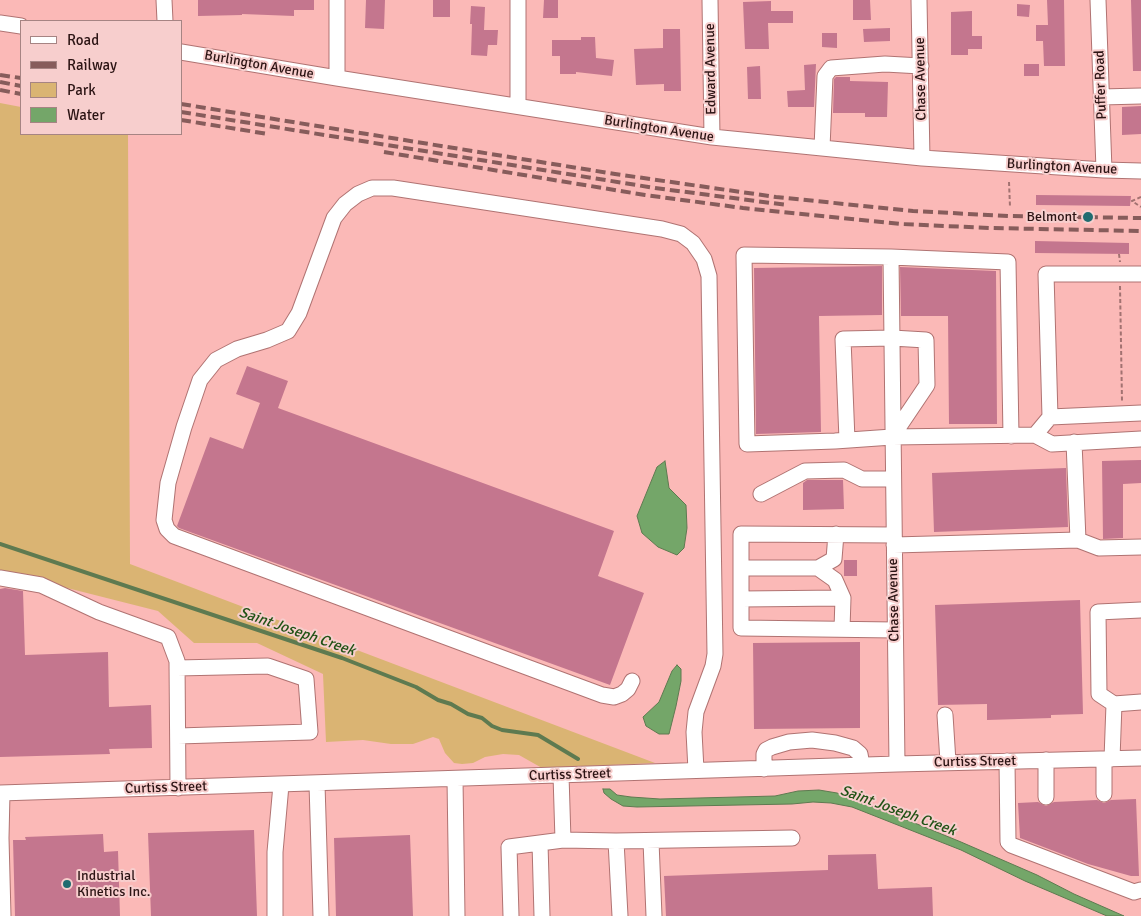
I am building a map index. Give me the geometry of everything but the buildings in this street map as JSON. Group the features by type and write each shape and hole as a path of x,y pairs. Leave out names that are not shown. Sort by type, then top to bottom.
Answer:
{"street":[{"path":"164,0 164,20"},
{"path":"337,0 337,78"},
{"path":"518,0 518,106"},
{"name":"Edward Avenue","path":"710,0 712,137"},
{"name":"Chase Avenue","path":"919,0 922,158"},
{"name":"Puffer Road","path":"1098,0 1104,170"},
{"path":"0,23 20,26"},
{"name":"Burlington Avenue","path":"182,52 712,137 922,158 1141,171"},
{"path":"822,148 825,76 831,68 884,64 921,66"},
{"path":"1101,97 1141,96"},
{"path":"632,681 628,689 622,694 614,697 602,695 174,536 167,529 164,520 168,482 200,380 216,360 237,348 267,340 288,331 299,314 334,218 344,204 358,194 372,188 393,188 662,229 681,234 693,243 704,259 709,276 715,654 696,712 694,732 696,770"},
{"path":"1011,436 1008,262 891,257 744,255 747,444 892,437 1011,436 1035,435 1052,444 1141,438"},
{"name":"Chase Avenue","path":"891,257 897,764"},
{"path":"1035,435 1050,417 1046,274 1141,274"},
{"path":"846,440 843,339 892,338 926,340 927,385 892,437"},
{"path":"1050,417 1141,413"},
{"path":"1074,442 1078,540"},
{"path":"761,494 805,471 844,470 862,479 893,479"},
{"path":"895,630 741,628 741,534 836,534 894,540 1078,540 1099,548 1141,547"},
{"path":"741,568 818,568 834,559 836,534"},
{"path":"818,568 835,580 843,598 842,629"},
{"path":"0,578 42,585 99,612 168,637 177,661 178,788"},
{"path":"741,599 843,598"},
{"path":"1141,610 1098,612 1099,694 1114,704 1141,702"},
{"path":"177,668 268,666 306,678 310,732 178,736"},
{"path":"1104,794 1114,704"},
{"path":"945,715 948,762"},
{"path":"764,768 764,754 766,750 789,742 812,740 853,748 860,754 862,765"},
{"name":"Curtiss Street","path":"1,793 948,762 1141,758"},
{"path":"1046,760 1046,797"},
{"path":"1007,761 1008,842 1011,845 1134,892 1141,890"},
{"path":"561,775 563,840"},
{"path":"455,779 456,916"},
{"path":"317,784 320,916"},
{"path":"275,916 275,852 281,785"},
{"path":"1,793 3,916"},
{"path":"510,916 509,847 563,840 651,841 792,838"},
{"path":"616,841 620,916"},
{"path":"651,841 654,916"},
{"path":"540,843 542,916"}],"path":[{"path":"1009,182 1010,207"},
{"path":"1141,197 1132,201 1141,207"},
{"path":"1119,254 1122,414"}],"green space":[{"path":"0,103 20,107 20,135 128,135 130,564 655,763 542,768 519,755 503,754 485,757 473,763 462,764 454,763 445,753 439,739 433,737 413,744 391,744 363,740 326,742 323,674 257,643 194,643 158,611 0,571"}],"water":[{"path":"665,461 669,488 686,505 687,528 684,548 677,555 658,547 642,533 637,516 657,467"},
{"path":"677,665 681,669 681,681 669,734 659,734 646,726 643,717 659,702 672,671"},
{"path":"603,789 610,789 617,795 660,799 775,796 798,791 819,790 837,793 961,842 1124,916 1107,916 1025,881 961,850 852,807 813,802 792,804 623,806 611,799 604,793"}],"waterway":[{"name":"Saint Joseph Creek","path":"0,544 342,658 416,687 438,700 451,704 468,714 482,718 492,726 502,730 538,735 578,759"}],"railway":[{"path":"0,75 20,78"},
{"path":"0,82 20,86"},
{"path":"0,90 20,94"},
{"path":"182,104 615,174 776,197 913,211 1008,216 1141,218"},
{"path":"182,112 655,188 787,205"},
{"path":"182,120 268,134"},
{"path":"384,152 645,195 743,208 901,224 1141,231"}],"place":[{"name":"Belmont","path":"1088,217"},
{"name":"Industrial Kinetics Inc.","path":"67,884"}]}
